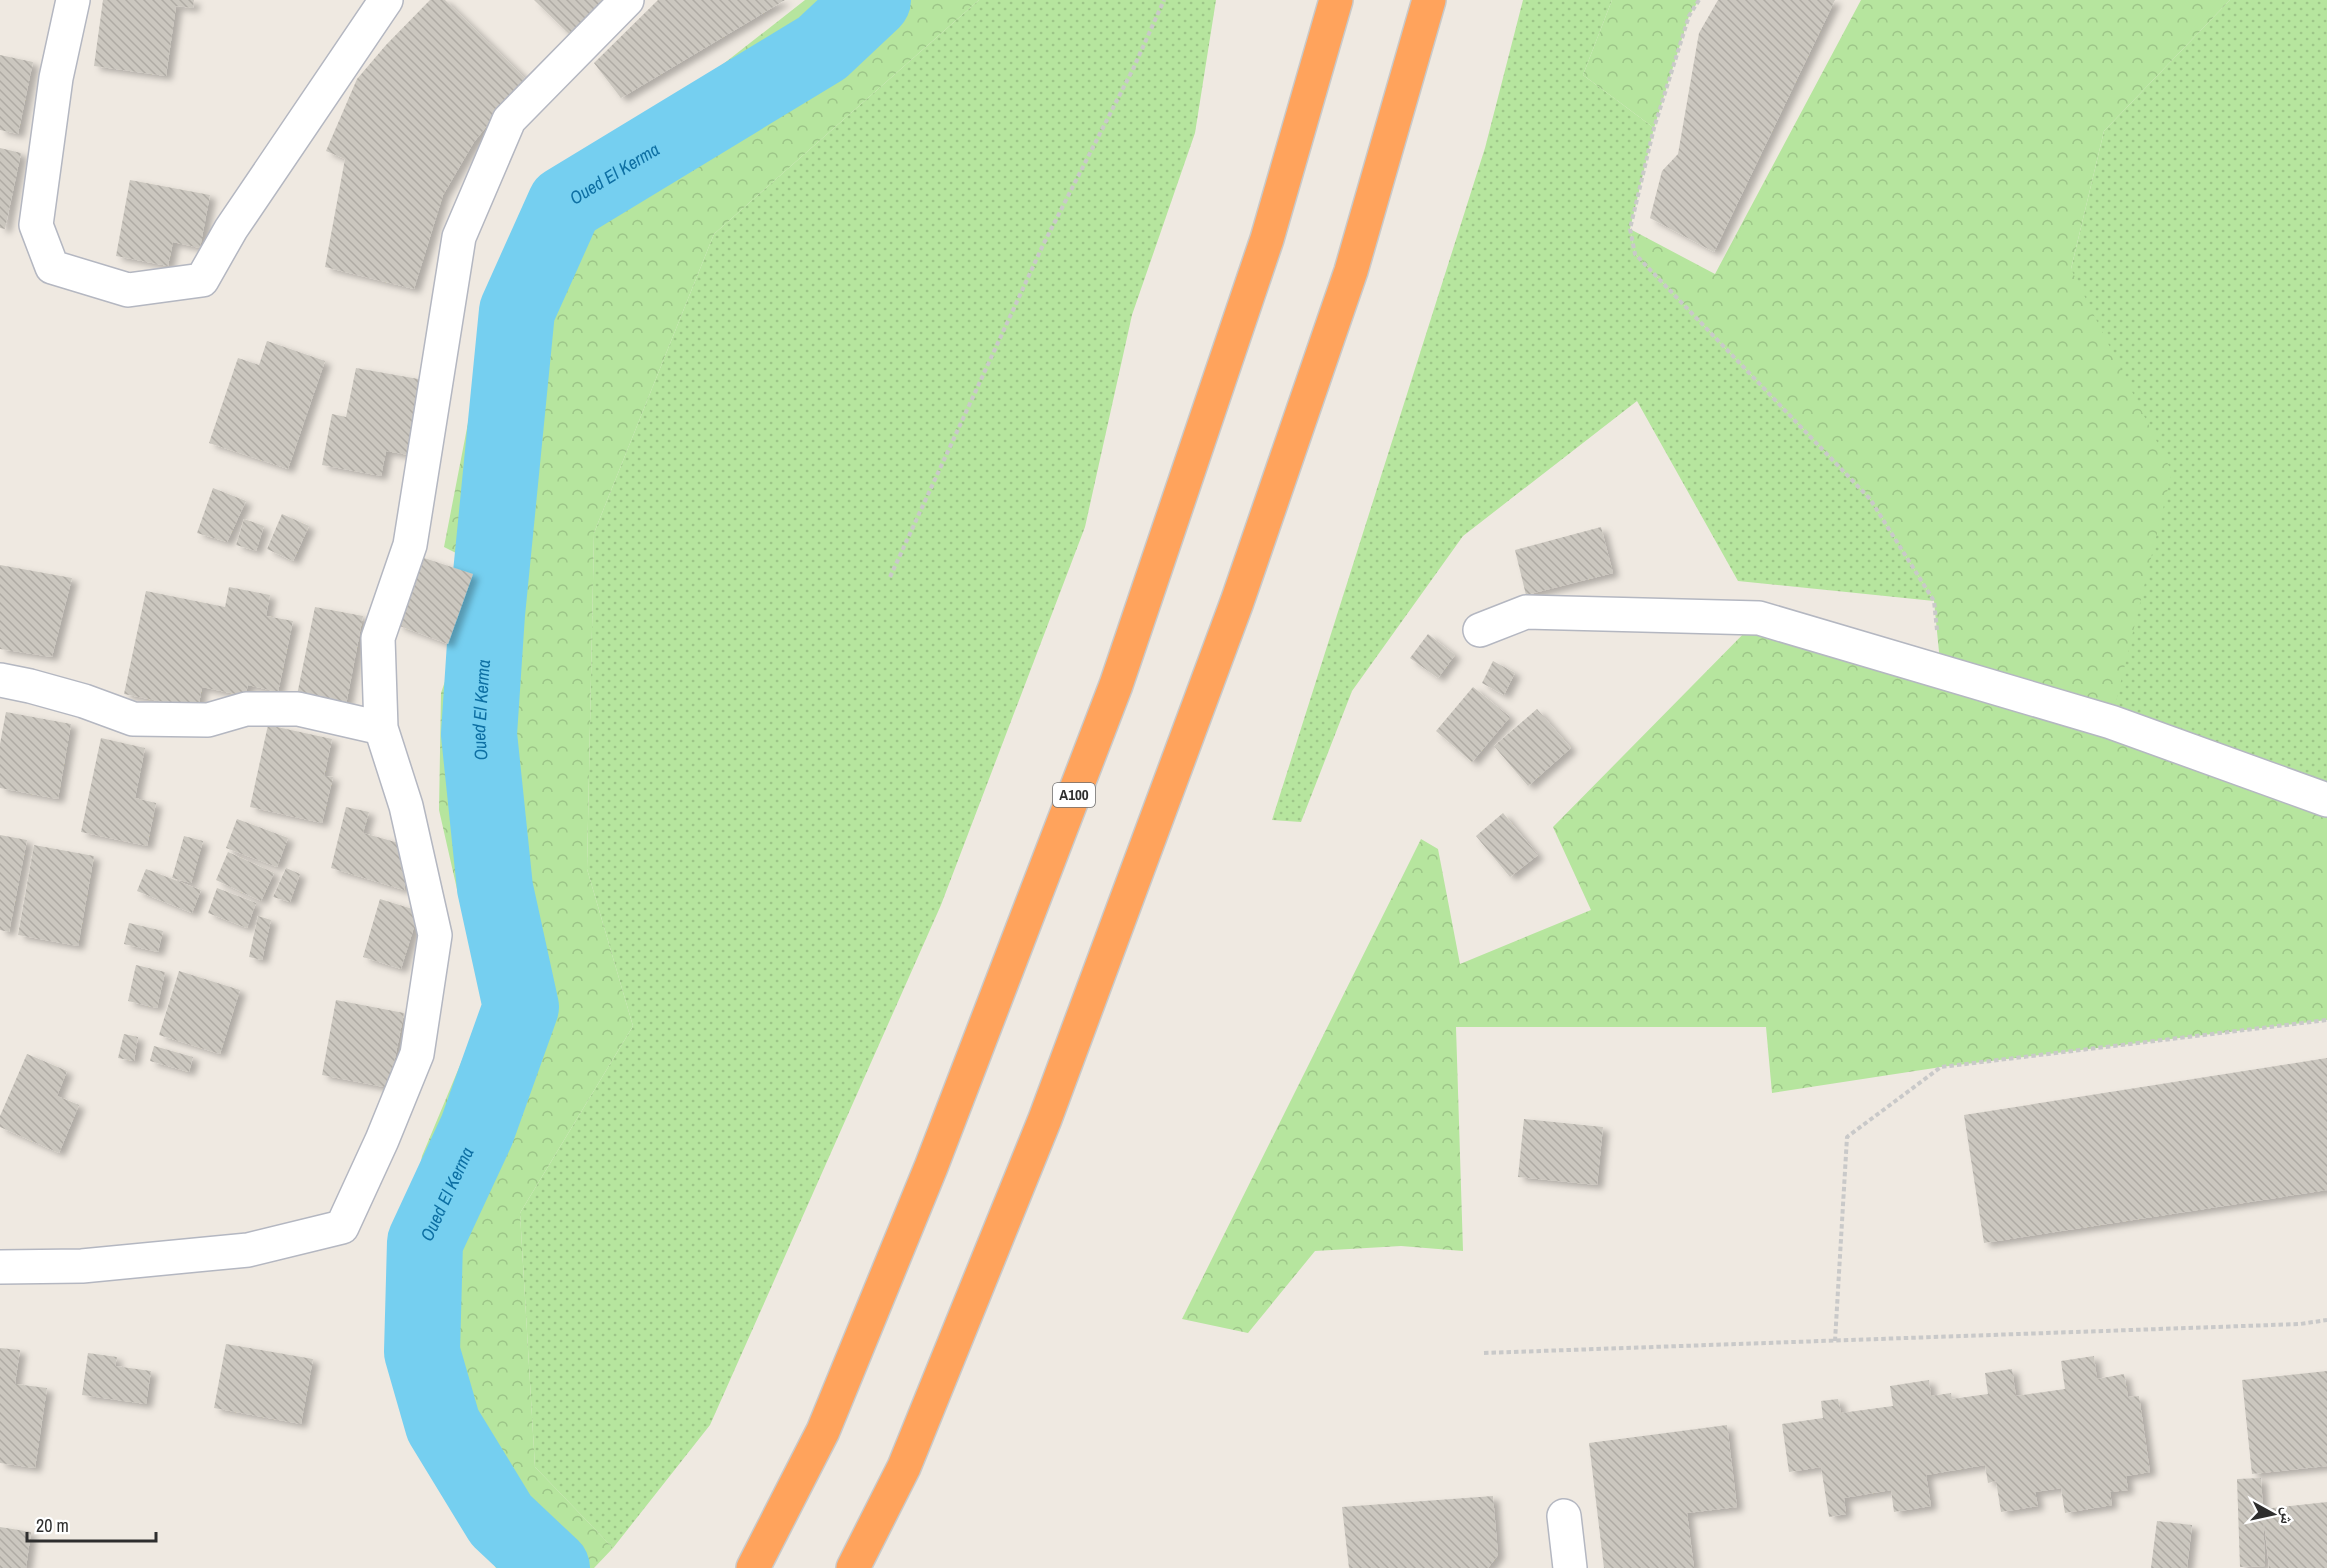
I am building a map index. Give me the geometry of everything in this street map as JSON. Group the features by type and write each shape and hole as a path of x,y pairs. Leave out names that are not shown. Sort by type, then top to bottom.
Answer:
{"highway":[{"name":"A100","path":"753,1568 822,1431 932,1167 1116,685 1267,239 1336,0"},
{"path":"853,1568 904,1467 1045,1119 1238,602 1351,271 1429,0"}],"street":[{"path":"73,0 56,78 36,225 52,267 128,290 202,280 231,229 386,0"},
{"path":"0,1268 82,1266 248,1250 342,1227 382,1140 417,1054 435,935 406,806 381,728 378,638 410,546 459,237 509,120 627,0"},
{"path":"1480,630 1526,612 1759,618 2111,722 2327,800"},
{"path":"0,680 51,692 134,719 208,720 246,709 298,709 381,728"},
{"path":"1564,1516 1570,1568"}],"path":[{"path":"890,577 1043,245 1134,67 1164,0"},
{"path":"1699,0 1689,16 1654,128 1630,229 1635,254 1870,499 1934,601 1941,672"},
{"path":"1835,1341 1847,1137 1941,1066 2327,1020"},
{"path":"1484,1353 2300,1324 2327,1320"}],"green space":[{"path":"805,0 979,0 714,234 594,533 587,869 633,1026 520,1213 535,1467 613,1548 594,1568 496,1568 436,1473 395,1294 422,1156 484,1008 439,810 441,693 484,567 444,547 490,309 546,186 676,101"},
{"path":"979,0 1216,0 1195,133 1132,315 1085,527 941,905 710,1425 613,1548 535,1467 520,1213 633,1026 587,869 594,533 714,234"},
{"path":"1523,0 1612,0 1583,75 1654,128 1630,229 1635,254 1870,499 1934,601 1738,581 1637,401 1463,536 1352,691 1301,822 1272,820 1485,148"},
{"path":"1612,0 1699,0 1689,16 1654,128 1583,75"},
{"path":"1861,0 2230,0 2104,131 2071,269 2172,472 2111,722 2327,800 2327,1020 1941,1067 1772,1093 1766,1027 1456,1027 1463,1251 1401,1246 1315,1251 1248,1333 1182,1319 1421,839 1438,849 1460,964 1591,910 1553,827 1759,618 1941,672 1934,601 1870,499 1635,254 1630,229 1715,274"},
{"path":"2230,0 2327,0 2327,800 2111,722 2071,269 2104,131"}],"building":[{"path":"103,0 194,0 193,8 176,6 166,76 94,66"},
{"path":"430,0 445,0 525,78 474,142 443,195 414,289 325,267 345,159 326,151 357,79"},
{"path":"534,0 603,0 569,34"},
{"path":"658,0 785,0 621,98 594,63"},
{"path":"1718,0 1835,0 1714,252 1650,218 1662,171 1678,154 1699,33"},
{"path":"0,55 33,62 18,134 0,130"},
{"path":"0,148 21,153 5,229 0,228"},
{"path":"130,180 210,195 200,248 173,242 168,266 116,256"},
{"path":"267,341 325,361 288,469 209,443 238,358 259,365"},
{"path":"356,368 424,380 409,455 386,451 381,476 322,465 332,414 346,417"},
{"path":"213,488 246,501 227,542 197,533"},
{"path":"282,514 309,526 293,561 267,549"},
{"path":"244,519 264,526 256,551 236,545"},
{"path":"1601,527 1613,573 1526,595 1515,550"},
{"path":"421,557 473,574 448,644 397,625"},
{"path":"0,565 72,578 52,657 0,649"},
{"path":"229,587 270,595 266,616 293,621 278,692 248,685 245,696 202,687 198,709 124,694 146,591 225,607"},
{"path":"315,607 363,616 346,705 297,695"},
{"path":"1428,634 1455,655 1438,678 1410,658"},
{"path":"1493,661 1515,673 1504,695 1482,683"},
{"path":"1473,687 1510,717 1472,762 1436,731"},
{"path":"1537,709 1571,748 1528,786 1494,746"},
{"path":"6,712 71,724 58,799 0,788 0,744"},
{"path":"268,725 332,739 324,776 333,777 322,823 250,807"},
{"path":"101,738 145,748 135,798 156,803 147,846 81,832"},
{"path":"346,807 369,812 363,833 406,845 401,870 408,873 404,890 331,868"},
{"path":"1503,813 1538,855 1510,877 1476,836"},
{"path":"237,819 288,838 277,867 226,848"},
{"path":"0,835 27,840 9,932 0,930"},
{"path":"184,836 203,841 191,883 172,878"},
{"path":"34,845 94,856 78,946 18,935"},
{"path":"228,852 274,873 261,901 216,880"},
{"path":"286,868 300,874 290,902 273,897"},
{"path":"146,869 201,890 192,913 137,891"},
{"path":"217,888 256,903 247,928 208,913"},
{"path":"380,899 419,911 401,969 363,957"},
{"path":"258,916 271,920 262,960 249,957"},
{"path":"129,923 163,931 158,952 124,944"},
{"path":"136,965 165,972 157,1008 128,1001"},
{"path":"179,971 240,990 220,1054 159,1035"},
{"path":"336,1000 404,1013 389,1088 322,1075"},
{"path":"124,1034 138,1037 134,1061 118,1058"},
{"path":"154,1046 193,1057 189,1072 150,1061"},
{"path":"27,1054 67,1071 57,1096 79,1105 59,1153 0,1127 0,1116"},
{"path":"2327,1058 2327,1190 1984,1243 1964,1115"},
{"path":"1524,1119 1603,1127 1597,1185 1518,1177"},
{"path":"226,1344 313,1359 301,1424 214,1408"},
{"path":"0,1348 20,1350 15,1384 47,1388 35,1468 0,1463"},
{"path":"88,1353 117,1357 115,1366 151,1371 146,1404 82,1395"},
{"path":"2094,1356 2097,1379 2124,1374 2128,1397 2139,1396 2150,1472 2126,1476 2128,1490 2110,1492 2112,1505 2065,1513 2061,1488 2035,1492 2038,1506 2001,1512 1996,1481 1988,1483 1985,1465 1926,1475 1931,1506 1894,1512 1891,1490 1844,1498 1846,1514 1829,1517 1821,1467 1789,1472 1782,1424 1823,1418 1821,1401 1838,1399 1841,1413 1893,1406 1890,1386 1929,1380 1931,1396 1951,1393 1952,1399 1988,1394 1985,1373 2012,1369 2016,1396 2065,1389 2061,1361"},
{"path":"2327,1371 2327,1466 2252,1474 2242,1380"},
{"path":"1727,1425 1737,1507 1687,1513 1694,1568 1604,1568 1589,1443"},
{"path":"2261,1478 2263,1509 2327,1502 2327,1568 2269,1568 2263,1513 2265,1566 2240,1567 2237,1479"},
{"path":"1493,1496 1498,1555 1488,1568 1349,1568 1342,1507"},
{"path":"2157,1521 2192,1525 2187,1568 2151,1568"},
{"path":"0,1527 31,1532 26,1568 0,1568"}],"waterway":[{"name":"Oued El Kerma","path":"552,1568 501,1520 443,1425 422,1352 425,1242 477,1130 521,1007 495,888 479,734 487,614 517,311 565,204 822,48 873,0"}]}
